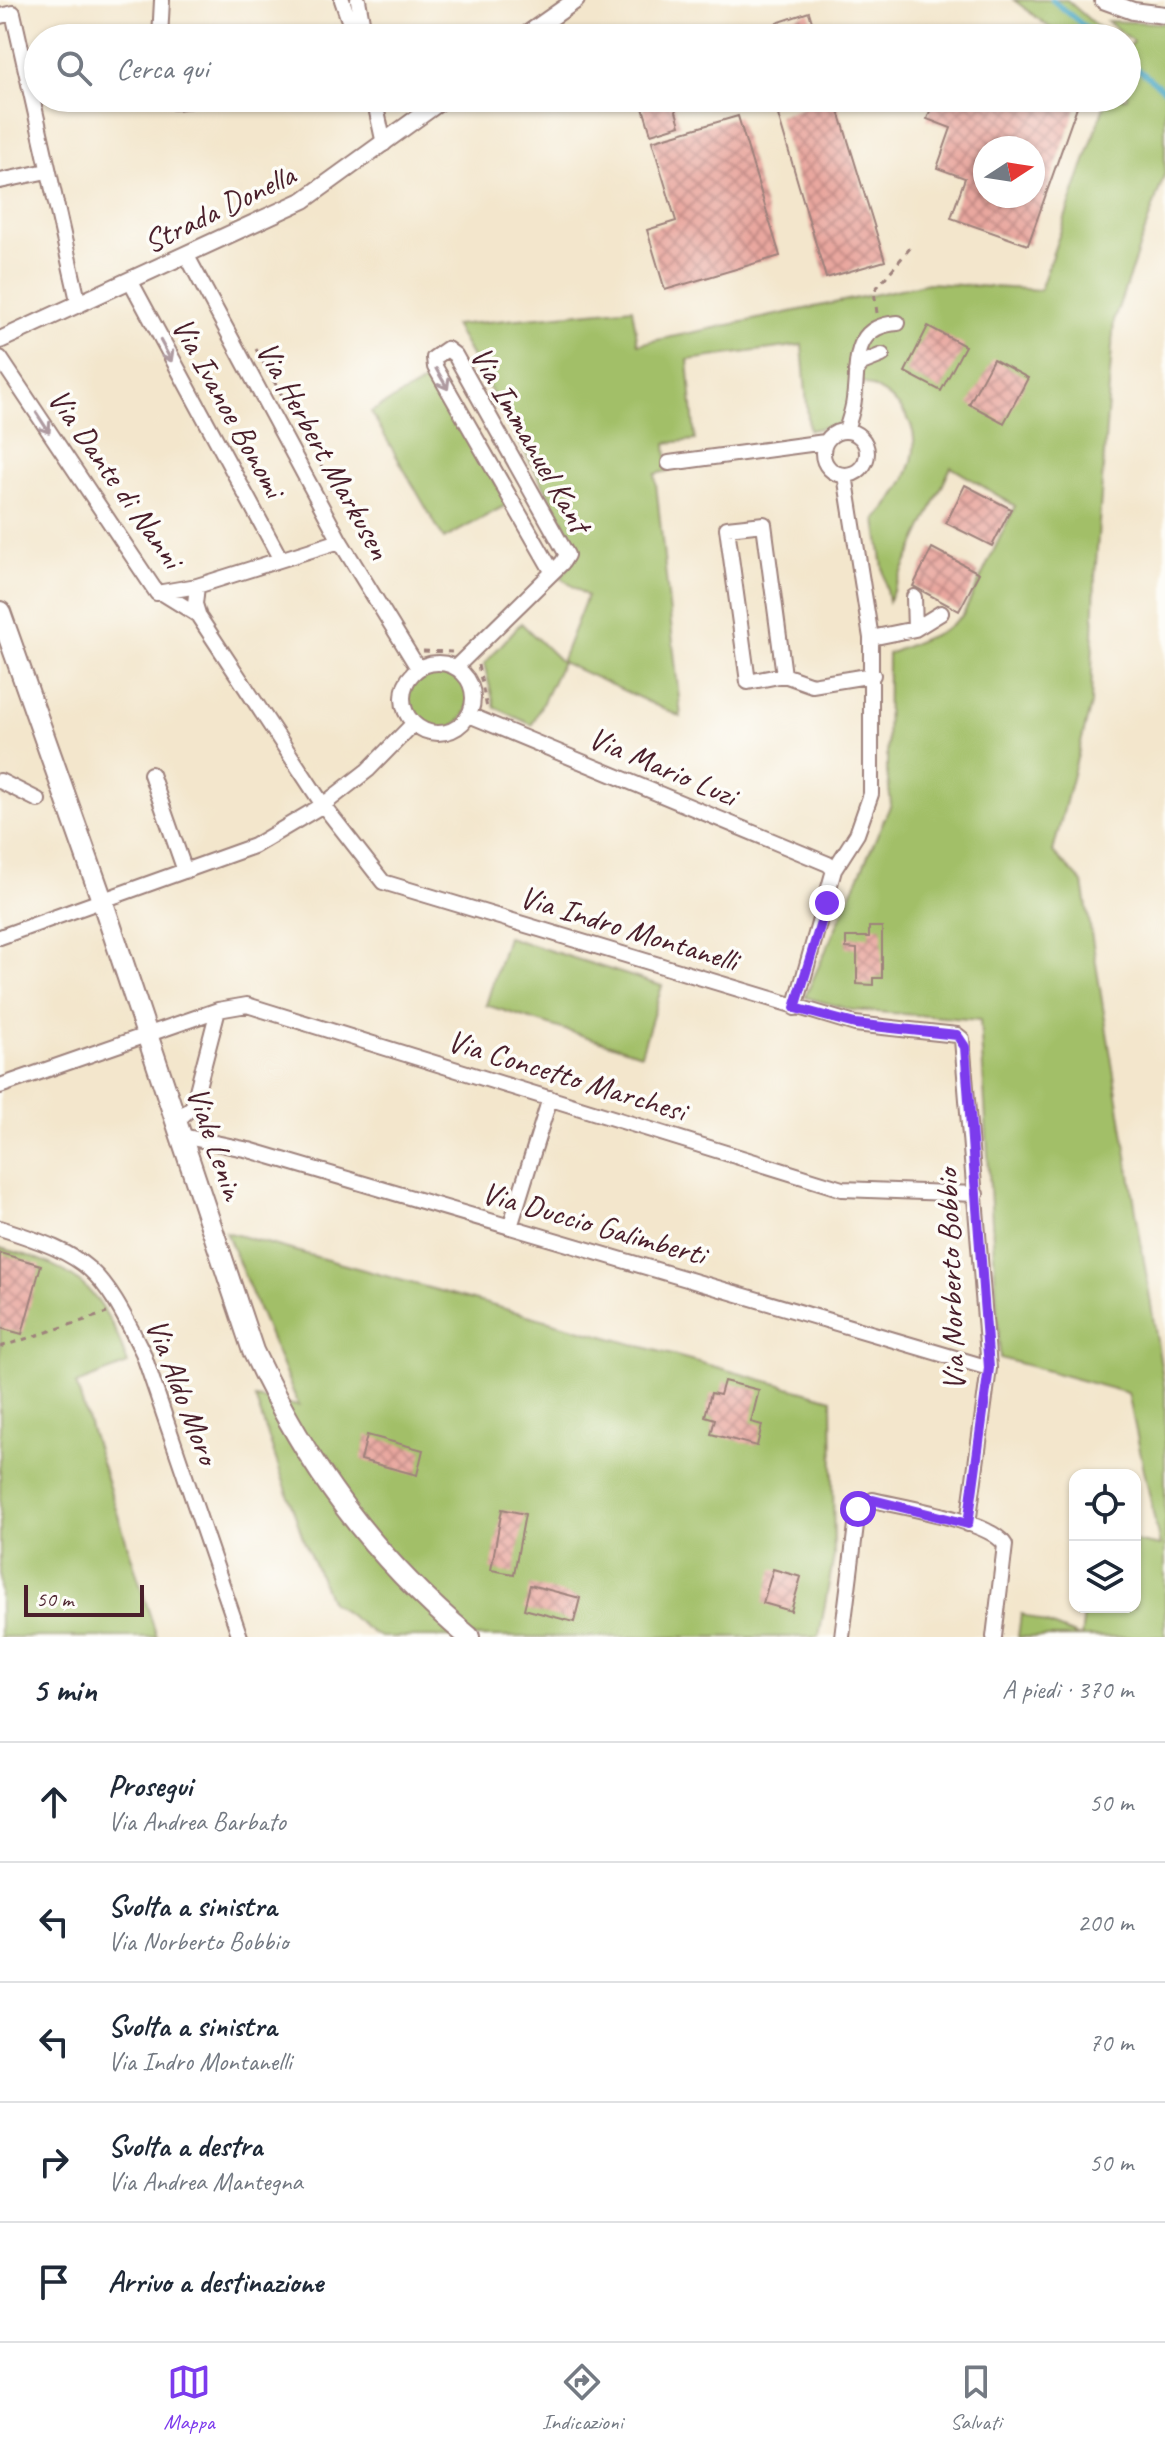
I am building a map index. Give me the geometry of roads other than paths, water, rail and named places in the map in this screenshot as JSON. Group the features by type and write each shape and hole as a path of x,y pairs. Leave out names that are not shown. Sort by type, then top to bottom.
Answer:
{"main road":[{"name":"Viale Lenin","path":"0,612 102,900 253,1351 276,1401 321,1474 370,1543 469,1637"}],"street":[{"path":"161,24 162,0"},
{"path":"342,0 350,24"},
{"path":"542,24 576,0"},
{"path":"1103,0 1129,10 1165,15"},
{"path":"360,3 363,24"},
{"path":"0,16 13,13 24,48"},
{"path":"38,112 47,171 79,305"},
{"path":"377,112 384,144"},
{"name":"Strada Donella","path":"0,340 304,200 426,112"},
{"path":"0,181 47,171"},
{"name":"Via Herbert Markusen","path":"187,256 340,541 418,668"},
{"name":"Via Ivanoe Bonomi","path":"131,282 280,558"},
{"path":"846,430 865,336 882,324 898,323"},
{"name":"Via Immanuel Kant","path":"460,662 565,559 565,550 455,355 442,350 434,358 435,367 552,571"},
{"path":"856,371 862,363 882,355"},
{"name":"Via Dante di Nanni","path":"0,358 152,589 164,594 197,586 340,541"},
{"path":"846,430 864,440 867,454 858,471 845,475 827,467 822,455 825,442 834,433 846,430"},
{"path":"669,463 825,442"},
{"path":"795,1008 834,870 857,834 871,794 871,638 845,475"},
{"path":"784,675 764,524 727,528 748,682 784,675 812,685 873,675"},
{"path":"197,586 198,615"},
{"path":"164,594 198,615"},
{"path":"914,597 915,629"},
{"path":"871,638 915,629 941,613"},
{"name":"Via Indro Montanelli","path":"198,615 323,805 383,882 855,1024 957,1035"},
{"path":"436,662 460,662 473,693 469,715 463,724 443,733 422,730 406,715 402,695 410,676 418,668 436,662"},
{"name":"Via Mario Luzi","path":"469,715 828,864 834,870"},
{"path":"0,937 254,846 323,805 368,770 413,724"},
{"path":"151,774 185,871"},
{"path":"0,781 38,800"},
{"name":"Via Concetto Marchesi","path":"0,1086 218,1010 247,1005 842,1189 976,1194"},
{"path":"180,1129 193,1106 218,1010"},
{"name":"Via Norberto Bobbio","path":"957,1035 965,1047 989,1368 968,1524"},
{"path":"510,1227 550,1098"},
{"name":"Via Duccio Galimberti","path":"180,1129 989,1368"},
{"name":"Via Aldo Moro","path":"0,1228 76,1255 109,1289 121,1309 143,1353 240,1637"},
{"path":"842,1637 858,1509 873,1500 968,1524 1001,1537 1005,1545 994,1637"}],"waterway":[{"path":"1052,0 1082,24"},
{"path":"1141,71 1165,91"}]}
